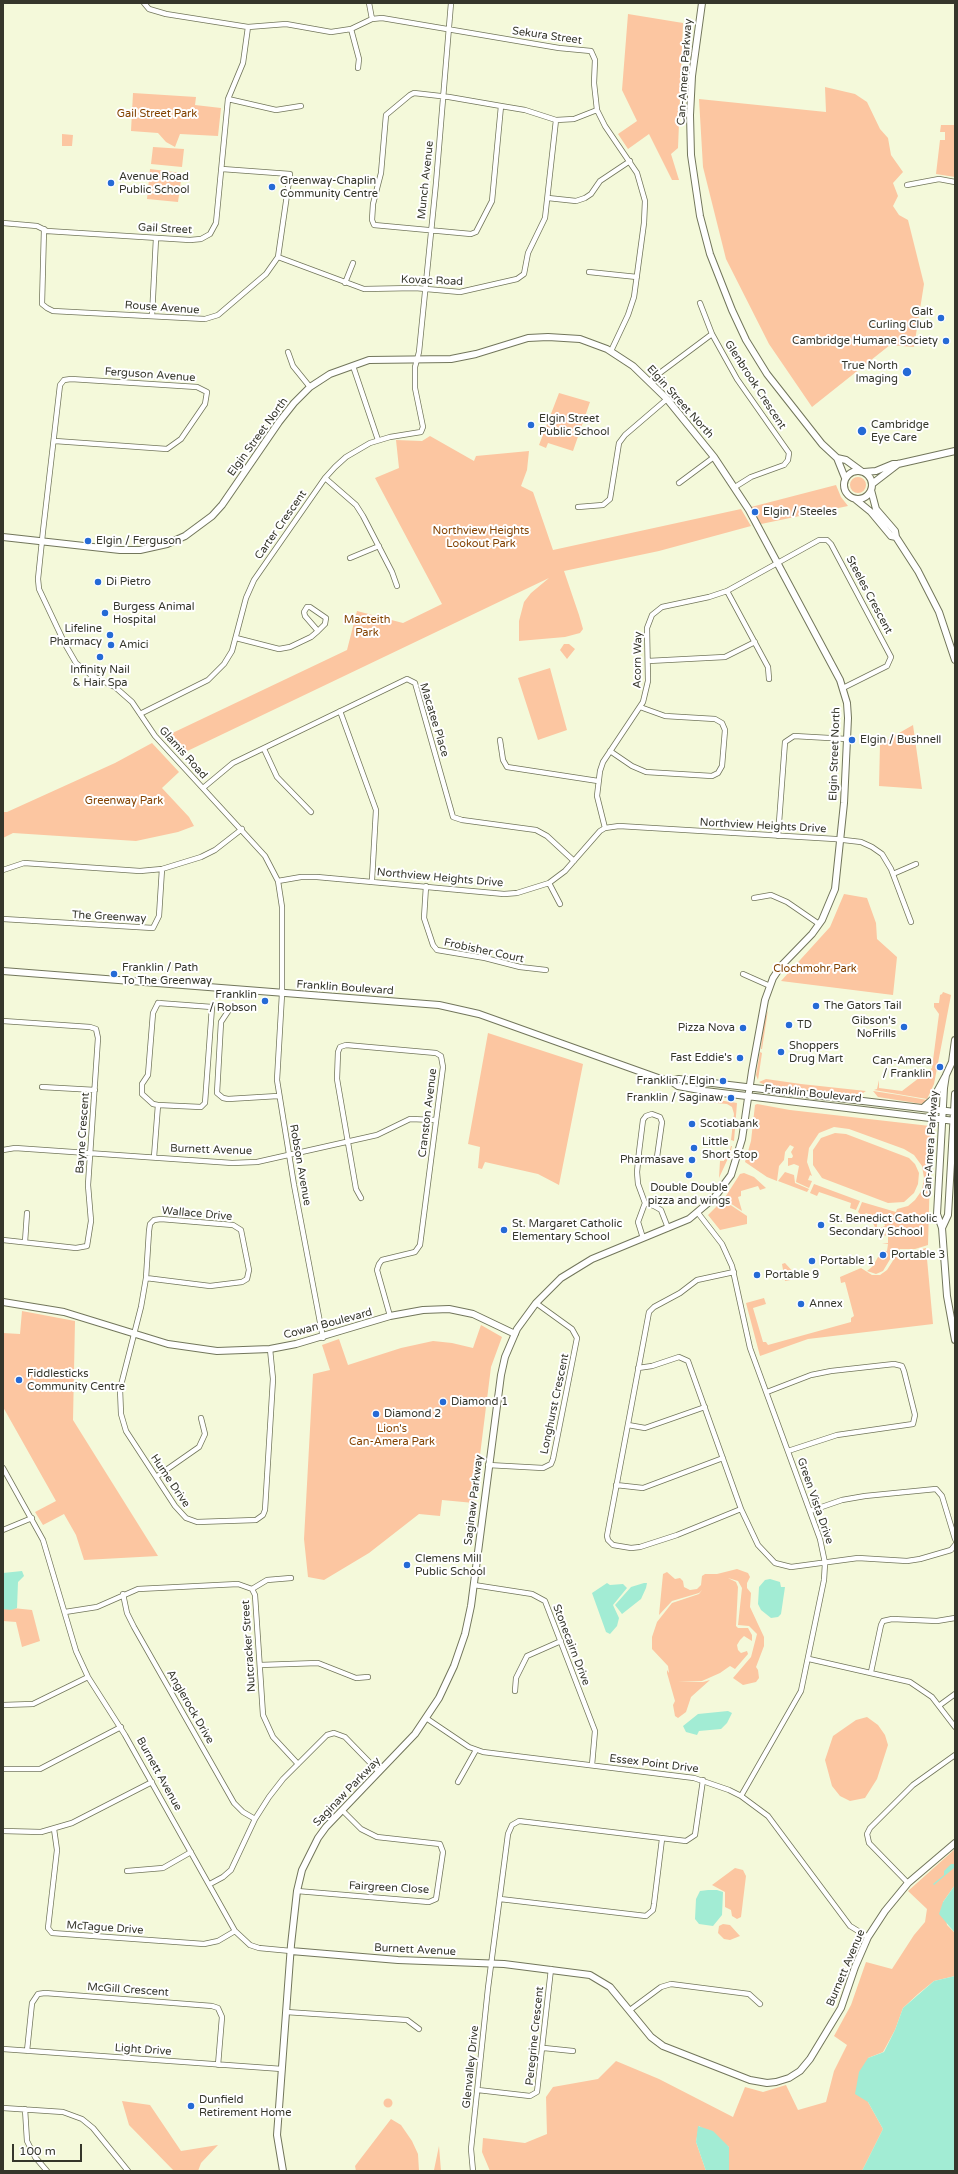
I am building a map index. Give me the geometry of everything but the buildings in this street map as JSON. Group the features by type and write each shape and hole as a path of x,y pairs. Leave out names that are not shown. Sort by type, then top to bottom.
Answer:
{"street":[{"path":"144,3 149,9 166,14 248,27 286,24 331,32 351,29 372,19 369,3"},
{"name":"Munch Avenue","path":"416,359 419,352 451,3"},
{"name":"Can-Amera Parkway","path":"701,4 692,76 690,115 691,154 700,216 710,254 732,310 746,340 767,374 822,444 837,458 845,478"},
{"name":"Sekura Street","path":"372,19 399,20 559,48 591,52 595,60 594,83 597,110 605,126 637,173 645,201 637,277 628,315 611,351"},
{"name":"Gail Street","path":"3,223 37,226 44,229 190,240 201,239 210,234 216,223 228,99 243,63 248,27"},
{"path":"351,29 359,59 358,68"},
{"path":"501,106 492,201 476,232 471,234 374,225 372,220 380,173 386,113 414,93 443,96 525,110 556,120 574,119 597,110"},
{"path":"228,99 276,110 301,106"},
{"name":"Kovac Road","path":"278,257 364,289 470,291 521,278 526,270 531,245 545,218 556,120"},
{"path":"548,198 576,201 585,198 591,194 600,182 630,161"},
{"name":"Rouse Avenue","path":"44,229 42,304 53,311 205,319 218,315 266,274 278,257 290,174 222,169"},
{"path":"907,185 939,179 955,182"},
{"path":"152,316 156,238"},
{"path":"345,282 353,263"},
{"path":"589,272 637,277"},
{"path":"700,303 712,334"},
{"name":"Glenbrook Crescent","path":"649,381 712,334 756,408 789,453 788,460 784,465 751,477 735,487"},
{"name":"Elgin Street North","path":"3,537 132,550 153,548 185,536 201,526 222,506 279,422 310,387 330,374 369,360 457,358 512,342 548,336 580,340 611,351 633,366 667,399 714,457 735,487 844,688 848,710 840,840 835,889 828,909 819,924 781,966 764,1000 750,1088"},
{"path":"288,352 293,366 310,387"},
{"name":"Carter Crescent","path":"140,714 208,680 224,664 236,638 246,598 254,580 325,478 346,457 378,440 421,432 422,421 415,388 416,359"},
{"path":"353,366 378,440"},
{"name":"Ferguson Avenue","path":"42,541 55,441 60,385 64,380 70,378 197,387 207,392 205,404 181,439 167,448 55,441"},
{"path":"578,507 603,505 610,498 619,443 624,435 667,399"},
{"path":"896,538 891,536 871,512 846,492 844,487 845,478 853,471 876,471 893,464 955,451"},
{"path":"679,483 714,457"},
{"name":"Can-Amera Parkway","path":"837,458 846,460 862,472"},
{"path":"855,498 864,497 871,487 898,464"},
{"path":"862,472 868,476 873,504 895,531 896,538 918,570 938,612 955,660"},
{"path":"325,478 356,505 379,546 397,586"},
{"name":"Steeles Crescent","path":"777,563 820,540 829,542 890,654 891,660 887,666 844,688"},
{"name":"Glamis Road","path":"42,541 38,579 39,589 70,654 76,663 90,675 122,692 140,714 155,736 242,829 265,856 278,881 282,907 282,994"},
{"path":"350,558 379,546"},
{"name":"Acorn Way","path":"606,828 598,805 598,781 601,766 640,707 647,688 647,628 649,620 656,611 666,605 710,597 727,590 777,563"},
{"path":"727,590 768,667 769,679"},
{"path":"236,638 285,649 318,631 325,624 326,618 313,607 307,607 304,612 305,616 318,631"},
{"path":"648,660 725,657 755,642"},
{"name":"Macatee Place","path":"203,788 232,763 340,711 407,680 411,680 415,683 453,817 462,820 536,830 547,836 574,861"},
{"path":"610,751 632,766 646,772 712,776 718,773 722,766 725,730 722,723 714,719 665,716 640,707"},
{"path":"340,711 376,810 372,880"},
{"path":"778,836 784,746 787,739 794,736 847,739"},
{"path":"500,740 503,760 507,767 598,781"},
{"path":"264,748 278,777 311,812"},
{"name":"Northview Heights Drive","path":"278,881 301,877 372,880 504,894 528,891 549,883 565,871 596,835 606,828 619,826 840,840 861,842 872,846 882,854 893,874 911,922"},
{"path":"3,870 24,863 140,871 162,869 187,863 215,850 242,829"},
{"path":"893,874 916,864"},
{"name":"The Greenway","path":"3,919 146,929 153,928 159,916 162,869"},
{"path":"549,883 560,904"},
{"name":"Frobisher Court","path":"426,886 424,918 432,945 437,950 485,958 520,967 546,970"},
{"path":"754,898 770,895 787,902 819,924"},
{"name":"Franklin Boulevard","path":"4,972 282,994 439,1004 479,1014 634,1071 672,1081 678,1086 748,1096 954,1120"},
{"path":"743,974 770,986"},
{"name":"Robson Avenue","path":"282,994 277,1062 278,1096 323,1338"},
{"path":"161,1003 212,1007 205,1103 201,1107 158,1105 153,1104 142,1094 141,1089 148,1075 154,1007 161,1003"},
{"path":"229,1010 221,1022 216,1092 223,1098 228,1099 278,1096"},
{"name":"Bayne Crescent","path":"3,1021 90,1027 96,1029 98,1038 88,1185 91,1220 88,1246 82,1248 3,1240"},
{"name":"Can-Amera Parkway","path":"955,1040 952,1062 946,1075 936,1214 942,1228 947,1296 955,1340"},
{"name":"Cranston Avenue","path":"347,1143 337,1079 338,1052 340,1047 346,1045 428,1051 441,1056 443,1067 420,1245 415,1252 387,1258 379,1264 377,1270 390,1316"},
{"name":"Can-Amera Parkway","path":"952,1062 955,1072"},
{"path":"923,1108 933,1099 946,1075"},
{"name":"Franklin Boulevard","path":"672,1081 679,1079 954,1112"},
{"path":"42,1087 94,1090"},
{"name":"Saginaw Parkway","path":"283,2171 277,2135 296,1891 306,1859 318,1838 342,1810 402,1749 426,1718 446,1684 456,1660 467,1627 474,1585 488,1465 505,1357 515,1334 536,1303 561,1278 600,1256 668,1228 698,1213 718,1194 731,1174 741,1146 750,1088"},
{"name":"Can-Amera Parkway","path":"942,1228 948,1215 955,1094"},
{"path":"154,1157 158,1105"},
{"path":"638,1159 651,1161 657,1158 662,1122 660,1117 652,1114 646,1116 643,1120 638,1159 638,1184 644,1203 638,1222 643,1238"},
{"name":"Burnett Avenue","path":"3,1150 15,1148 232,1163 257,1162 347,1143 377,1135 410,1119 436,1120"},
{"path":"347,1143 356,1189 361,1198"},
{"path":"644,1203 661,1210 668,1228"},
{"path":"25,1242 27,1213"},
{"name":"Green Vista Drive","path":"698,1213 722,1244 734,1272 750,1348 810,1510 820,1539 825,1563 824,1580 809,1659 797,1699 741,1796"},
{"name":"Wallace Drive","path":"134,1334 142,1306 146,1278 150,1224 154,1220 232,1225 241,1230 249,1270 247,1279 242,1282 210,1286 146,1278"},
{"path":"734,1272 697,1280 680,1293 651,1309 647,1317 607,1536 610,1543 619,1547 631,1548 652,1544 741,1509"},
{"name":"Cowan Boulevard","path":"3,1302 32,1305 64,1312 168,1344 224,1351 270,1349 323,1338 390,1316 424,1310 449,1309 473,1314 515,1334"},
{"name":"Longhurst Crescent","path":"488,1465 543,1468 551,1464 553,1459 577,1338 572,1329 536,1303"},
{"name":"Hume Drive","path":"134,1334 120,1389 121,1414 126,1431 181,1514 192,1521 256,1520 260,1518 265,1510 273,1379 270,1349"},
{"path":"638,1368 652,1366 679,1357 690,1365 741,1509 758,1545 774,1563 791,1567 858,1558 907,1561 920,1559 950,1550 955,1545"},
{"path":"767,1392 811,1375 831,1371 894,1364 902,1366 904,1371 915,1415 913,1424 837,1435 788,1451"},
{"path":"628,1425 645,1428 705,1407"},
{"path":"156,1477 199,1447 205,1434 201,1418"},
{"path":"616,1484 643,1488 723,1458"},
{"name":"Burnett Avenue","path":"3,1468 43,1540 76,1651 88,1677 121,1727 235,1931 250,1945 269,1950 398,1960 492,1964 583,1973 597,1977 610,1987 651,2037 663,2046 750,2080 767,2083 789,2078 800,2071 810,2059 837,2014 845,1998 855,1967 868,1938 884,1911 908,1883 955,1842"},
{"path":"810,1510 842,1500 865,1496 936,1489 942,1496 955,1539"},
{"path":"3,1530 32,1518"},
{"path":"252,1589 266,1580 292,1578"},
{"name":"Nutcracker Street","path":"65,1612 98,1607 123,1594 138,1589 238,1584 252,1589 255,1595 263,1715 273,1737 298,1764"},
{"name":"Stonecairn Drive","path":"474,1585 532,1594 542,1598 545,1601 595,1731 592,1765"},
{"name":"Anglerock Drive","path":"123,1594 127,1613 134,1627 234,1803 243,1812 255,1819"},
{"path":"871,1672 883,1621 892,1619 937,1621 955,1618"},
{"path":"515,1691 516,1678 527,1656 561,1641"},
{"path":"809,1659 910,1682 922,1688 940,1705 955,1727"},
{"path":"260,1665 318,1664 356,1678 368,1677"},
{"path":"3,1705 33,1704 88,1677"},
{"path":"940,1705 955,1694"},
{"name":"Essex Point Drive","path":"426,1718 476,1750 703,1780 741,1796 772,1820 850,1926 868,1938"},
{"path":"3,1769 40,1769 121,1727"},
{"path":"210,1884 227,1874 235,1865 255,1819 283,1779 327,1735 334,1733 345,1738 379,1772"},
{"path":"458,1782 476,1750"},
{"path":"908,1883 869,1842 866,1834 875,1822 913,1785 955,1755"},
{"path":"500,1899 646,1916 653,1910 662,1839 686,1841 695,1835 703,1780"},
{"path":"3,1831 27,1833 54,1829 72,1823 152,1782"},
{"name":"Fairgreen Close","path":"296,1891 429,1902 436,1899 442,1852 440,1844 377,1838 361,1829 342,1810"},
{"name":"Glenvalley Drive","path":"473,2171 471,2150 492,1964 508,1834 514,1822 519,1821 662,1839"},
{"name":"McTague Drive","path":"54,1829 57,1850 48,1928 52,1933 204,1944 218,1941 235,1931"},
{"path":"127,1871 164,1868 192,1852"},
{"name":"Peregrine Crescent","path":"478,2090 534,2095 539,2088 551,1969"},
{"path":"630,2010 661,1987 671,1984 749,1994 760,2004"},
{"name":"McGill Crescent","path":"27,2051 32,2003 38,1994 45,1993 212,2006 218,2008 222,2016 218,2065"},
{"path":"286,2012 407,2020 419,2029"},
{"path":"544,2048 573,2051"},
{"name":"Light Drive","path":"3,2049 282,2069"},
{"path":"3,2108 63,2112 82,2119 93,2128 128,2171"},
{"path":"25,2109 27,2141 35,2157 47,2171"}],"green space":[{"path":"628,14 683,23 678,148 671,154 679,180 672,180 649,134 628,149 618,134 637,121 622,90"},
{"path":"825,87 855,94 867,102 880,129 888,138 891,155 903,172 893,183 898,196 893,206 899,215 908,220 924,284 914,347 890,345 812,407 769,344 726,259 703,167 699,99 826,112"},
{"name":"Gail Street Park","path":"133,93 196,97 195,105 221,108 218,136 180,134 175,147 166,142 158,133 131,131"},
{"path":"941,125 955,125 955,177 936,174 940,140 945,140 945,132 940,132"},
{"path":"62,134 73,135 72,146 62,146"},
{"path":"153,147 184,149 182,167 151,164"},
{"path":"150,169 182,173 178,202 147,199"},
{"path":"559,393 590,402 573,451 548,443 546,448 539,445"},
{"name":"Northview Heights Lookout Park","path":"430,436 474,461 476,456 529,451 527,470 521,486 533,492 553,550 741,509 751,526 659,551 564,571 583,629 580,633 565,637 519,641 519,621 524,602 531,593 549,578 179,755 164,737 347,650 357,611 403,623 442,604 375,478 399,468 396,440 422,441"},
{"path":"858,477 864,479 866,485 864,491 858,493 852,491 850,485 852,479"},
{"path":"836,485 841,497 848,506 761,524 751,507"},
{"path":"564,644 569,644 575,649 567,659 560,650"},
{"path":"550,668 567,730 538,740 518,678"},
{"path":"913,725 922,789 879,786 880,744"},
{"name":"Greenway Park","path":"152,743 179,772 162,788 189,817 194,826 178,832 136,841 13,833 3,838 3,812 7,812 115,763"},
{"name":"Clochmohr Park","path":"844,894 867,898 876,923 877,939 897,957 893,995 781,981 830,927"},
{"path":"943,992 951,995 934,1084 927,1099 874,1090 877,1089 879,1080 879,1088 902,1091 932,1068 939,1014 934,1007 934,1003 939,1003 940,995"},
{"path":"768,1010 762,1049 761,1049 763,1025"},
{"path":"488,1033 583,1064 559,1185 538,1174 485,1162 482,1169 478,1168 480,1147 468,1144"},
{"path":"760,1052 762,1053 758,1080 756,1075"},
{"path":"766,1079 866,1091 860,1095 844,1095 765,1085 759,1082"},
{"path":"873,1091 927,1100 927,1103 922,1104 878,1097"},
{"path":"693,1096 737,1103 734,1141 731,1140 734,1114 732,1107 727,1104 696,1101 694,1104"},
{"path":"757,1104 790,1110 930,1126 928,1245 915,1249 900,1249 892,1256 883,1271 876,1274 867,1271 873,1266 878,1257 885,1259 886,1253 881,1251 887,1251 888,1244 882,1244 888,1243 888,1236 882,1235 887,1233 886,1227 880,1228 885,1226 883,1220 877,1222 877,1231 868,1214 866,1213 863,1216 858,1212 862,1202 896,1212 897,1209 908,1206 915,1200 922,1190 924,1178 922,1166 914,1155 904,1149 849,1129 834,1127 819,1133 809,1148 807,1162 812,1176 810,1175 808,1180 812,1181 809,1188 796,1182 799,1166 794,1164 788,1166 788,1158 792,1158 793,1156 791,1152 794,1147 790,1145 785,1152 784,1160 779,1166 777,1181 767,1177 745,1162 751,1141 755,1105"},
{"path":"835,1133 846,1134 909,1158 915,1164 919,1173 918,1184 914,1193 904,1202 888,1203 822,1178 813,1165 813,1150 821,1138"},
{"path":"731,1146 730,1154 719,1178 720,1161 724,1161 725,1153 729,1153"},
{"path":"785,1172 794,1175 795,1183 809,1189 807,1192 778,1181"},
{"path":"744,1173 754,1177 766,1188 760,1190 758,1186 741,1191 741,1196 738,1197 742,1211 724,1199 740,1174"},
{"path":"814,1184 860,1201 856,1210 850,1208 851,1203 819,1192 817,1196 810,1193"},
{"path":"723,1200 747,1216 747,1224 720,1230 708,1215"},
{"path":"926,1248 933,1324 808,1339 760,1356 746,1303 764,1298 766,1304 753,1308 763,1342 766,1342 768,1345 851,1322 851,1318 854,1316 845,1282 841,1283 840,1277 861,1268 872,1275 880,1275 887,1270 899,1251 914,1251"},
{"path":"785,1263 796,1275 796,1279 785,1281 782,1264"},
{"path":"22,1311 75,1321 73,1420 158,1556 84,1560 76,1535 64,1514 43,1525 35,1512 56,1501 3,1407 3,1333 20,1334"},
{"name":"Lion's Can-Amera Park","path":"481,1325 502,1337 491,1367 474,1503 442,1500 440,1516 419,1514 369,1553 324,1580 308,1577 304,1539 313,1374 330,1370 322,1345 339,1339 348,1365 401,1348 433,1341 452,1343 473,1348"},
{"path":"737,1569 748,1573 750,1577 747,1583 747,1588 751,1593 750,1607 764,1637 764,1646 756,1667 759,1678 756,1682 743,1685 733,1678 751,1657 757,1634 749,1626 738,1625 742,1588 738,1581 728,1578 736,1582 738,1587 736,1626 738,1628 748,1628 752,1635 752,1641 744,1636 737,1645 738,1650 741,1653 747,1651 748,1654 735,1669 730,1666 720,1673 702,1681 678,1682 703,1682 710,1680 691,1697 686,1712 678,1718 675,1716 673,1705 675,1701 667,1673 667,1670 669,1673 668,1666 652,1649 652,1637 657,1622 672,1603 699,1594 702,1590 699,1593 672,1601 659,1615 663,1574 667,1572 675,1579 680,1578 683,1581 684,1587 690,1590 697,1589 701,1585 702,1576 705,1574 717,1574"},
{"path":"3,1607 32,1610 40,1641 22,1647 16,1622 3,1621"},
{"path":"867,1717 878,1725 885,1735 888,1745 877,1779 865,1798 850,1801 840,1796 832,1786 825,1760 833,1736 856,1720"},
{"path":"955,1849 955,1885 943,1902 947,1925 955,1933 955,1976 934,1981 903,2008 895,2030 883,2052 868,2058 868,2102 883,2129 862,2171 729,2171 729,2147 699,2126 696,2142 706,2171 490,2171 482,2152 483,2138 525,2143 547,2134 546,2097 553,2087 598,2079 616,2061 659,2079 733,2117 745,2087 763,2092 786,2085 798,2110 826,2102 834,2071 847,2045 834,2036 851,2005 866,1962 892,1969 914,1935 925,1922 927,1909 908,1891"},
{"path":"735,1868 743,1870 746,1876 741,1917 737,1919 732,1916 731,1910 725,1907 725,1892 712,1885"},
{"path":"723,1924 730,1925 740,1936 730,1940 724,1939 718,1933 719,1926"},
{"path":"388,2098 393,2103 388,2108 383,2103"},
{"path":"122,2101 150,2105 181,2151 218,2145 201,2163 198,2171 174,2171 129,2125"},
{"path":"391,2119 401,2125 412,2141 418,2154 419,2171 356,2171 355,2166"},
{"path":"439,2146 441,2171 434,2171 434,2170"}],"water":[{"path":"22,1571 24,1576 18,1582 17,1608 11,1610 3,1609 3,1573"},
{"path":"770,1579 780,1582 781,1587 785,1587 781,1614 778,1617 771,1618 761,1610 758,1604 759,1587 765,1580"},
{"path":"607,1583 610,1585 623,1584 627,1588 613,1605 619,1618 617,1626 610,1634 606,1632 592,1593"},
{"path":"647,1583 641,1599 622,1614 615,1605 631,1587"},
{"path":"728,1711 732,1713 727,1723 721,1729 699,1731 697,1735 686,1732 683,1726 698,1714"},
{"path":"951,1864 954,1864 955,1867 934,1885 933,1884 944,1875 944,1871"},
{"path":"955,1885 955,1933 939,1914 943,1902"},
{"path":"708,1890 723,1892 722,1915 713,1926 699,1924 695,1919 696,1899 700,1891"},
{"path":"955,1976 955,2171 862,2171 883,2129 868,2102 855,2094 859,2072 868,2058 884,2052 895,2030 903,2008 934,1981"},
{"path":"698,2126 713,2131 729,2147 729,2171 706,2171 696,2142"}],"place":[{"name":"Avenue Road Public School","path":"111,183"},
{"name":"Greenway-Chaplin Community Centre","path":"272,187"},
{"name":"Galt Curling Club","path":"941,318"},
{"name":"Cambridge Humane Society","path":"946,341"},
{"name":"True North Imaging","path":"907,372"},
{"name":"Elgin Street Public School","path":"531,425"},
{"name":"Cambridge Eye Care","path":"862,431"},
{"name":"Elgin / Steeles","path":"755,512"},
{"name":"Elgin / Ferguson","path":"88,541"},
{"name":"Di Pietro","path":"98,582"},
{"name":"Burgess Animal Hospital","path":"105,613"},
{"name":"Lifeline Pharmacy","path":"110,635"},
{"name":"Amici","path":"111,645"},
{"name":"Infinity Nail & Hair Spa","path":"100,657"},
{"name":"Elgin / Bushnell","path":"852,740"},
{"name":"Franklin / Path To The Greenway","path":"114,974"},
{"name":"Franklin / Robson","path":"265,1001"},
{"name":"The Gators Tail","path":"816,1006"},
{"name":"TD","path":"789,1025"},
{"name":"Gibson's NoFrills","path":"904,1027"},
{"name":"Pizza Nova","path":"743,1028"},
{"name":"Shoppers Drug Mart","path":"781,1052"},
{"name":"Fast Eddie's","path":"740,1058"},
{"name":"Can-Amera / Franklin","path":"940,1067"},
{"name":"Franklin / Elgin","path":"723,1081"},
{"name":"Franklin / Saginaw","path":"731,1098"},
{"name":"Scotiabank","path":"692,1124"},
{"name":"Little Short Stop","path":"694,1148"},
{"name":"Pharmasave","path":"692,1160"},
{"name":"Double Double pizza and wings","path":"689,1175"},
{"name":"St. Benedict Catholic Secondary School","path":"821,1225"},
{"name":"St. Margaret Catholic Elementary School","path":"504,1230"},
{"name":"Portable 3","path":"883,1255"},
{"name":"Portable 1","path":"812,1261"},
{"name":"Portable 9","path":"757,1275"},
{"name":"Annex","path":"801,1304"},
{"name":"Fiddlesticks Community Centre","path":"19,1380"},
{"name":"Diamond 1","path":"443,1402"},
{"name":"Diamond 2","path":"376,1414"},
{"name":"Clemens Mill Public School","path":"407,1565"},
{"name":"Dunfield Retirement Home","path":"191,2106"}],"park label":[{"name":"Macteith Park","path":"367,626"}]}
